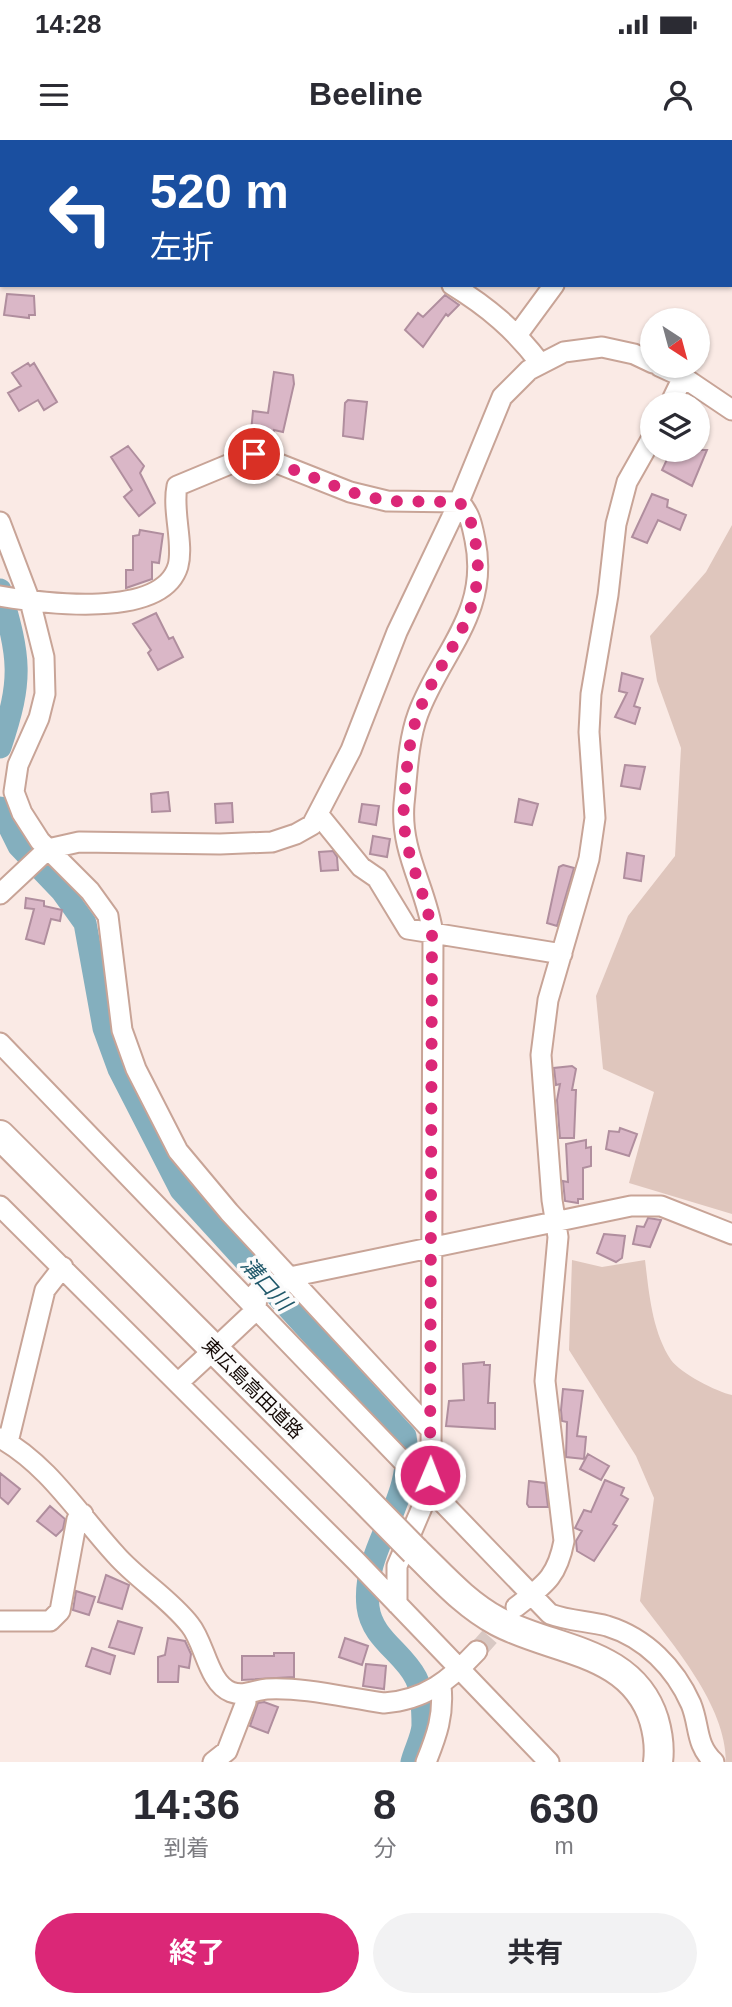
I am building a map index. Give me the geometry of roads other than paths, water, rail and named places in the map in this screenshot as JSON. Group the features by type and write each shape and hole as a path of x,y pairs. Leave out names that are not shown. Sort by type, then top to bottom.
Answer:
{"highway":[{"path":"0,1127 51,1186"},
{"path":"0,1135 51,1186"},
{"name":"東広島高田道路","path":"51,1186 415,1551 476,1608 513,1629 586,1653 620,1670 643,1694 651,1710 660,1744 658,1762"}],"street":[{"path":"455,287 485,305 518,334 540,363"},
{"path":"518,334 553,287"},
{"path":"0,894 48,849 79,842 272,842 312,825 351,750 397,632 459,502 502,397 540,363 564,352 602,347 640,357"},
{"path":"684,378 732,410"},
{"path":"0,596 30,601 90,604 131,601 153,594 170,582 178,565 175,499 177,486 254,454 350,492 387,501 459,502 469,512 478,570 473,607 418,715 404,808 407,844 415,880 430,912 432,934 431,1430 429,1491 397,1566 397,1604"},
{"path":"516,1608 543,1587 559,1566 564,1541 545,1381 558,1237 541,1055 548,1000 589,859 595,818 589,732 591,694 608,594 616,524 627,482 640,459"},
{"path":"0,522 30,601 44,657 46,694 39,718 18,765 14,792 22,813 48,849 90,891 108,916 122,1030 136,1069 178,1151 290,1278 431,1430"},
{"path":"318,814 361,867 377,878 391,898 404,926 432,934 562,954"},
{"path":"0,1043 550,1614 569,1621 605,1625 625,1633 664,1661 681,1682 693,1710 697,1738 703,1751 714,1762"},
{"path":"0,1206 356,1561 549,1762"},
{"path":"223,1341 256,1310 257,1292 290,1278 631,1206 661,1206 732,1234"},
{"path":"63,1267 45,1290 4,1440 83,1514 117,1557 191,1625 219,1684 230,1691 244,1694 267,1689 384,1703 411,1699 436,1688 477,1651"},
{"path":"178,1383 205,1359"},
{"path":"0,1621 50,1621 60,1611 77,1519 83,1514"},
{"path":"426,1762 441,1723 443,1708 436,1688"},
{"path":"213,1762 227,1751 246,1702 244,1694"}],"waterway":[{"name":"溝口川","path":"0,590 12,634 16,668 13,703 0,747"},
{"name":"溝口川","path":"0,808 19,846 62,891 85,923 104,1028 119,1069 181,1190 405,1436 407,1459 403,1481 373,1564 368,1585 368,1607 375,1628 404,1660 418,1683 423,1726 412,1762"}],"tunnel":[{"path":"477,1651 509,1615"}]}
